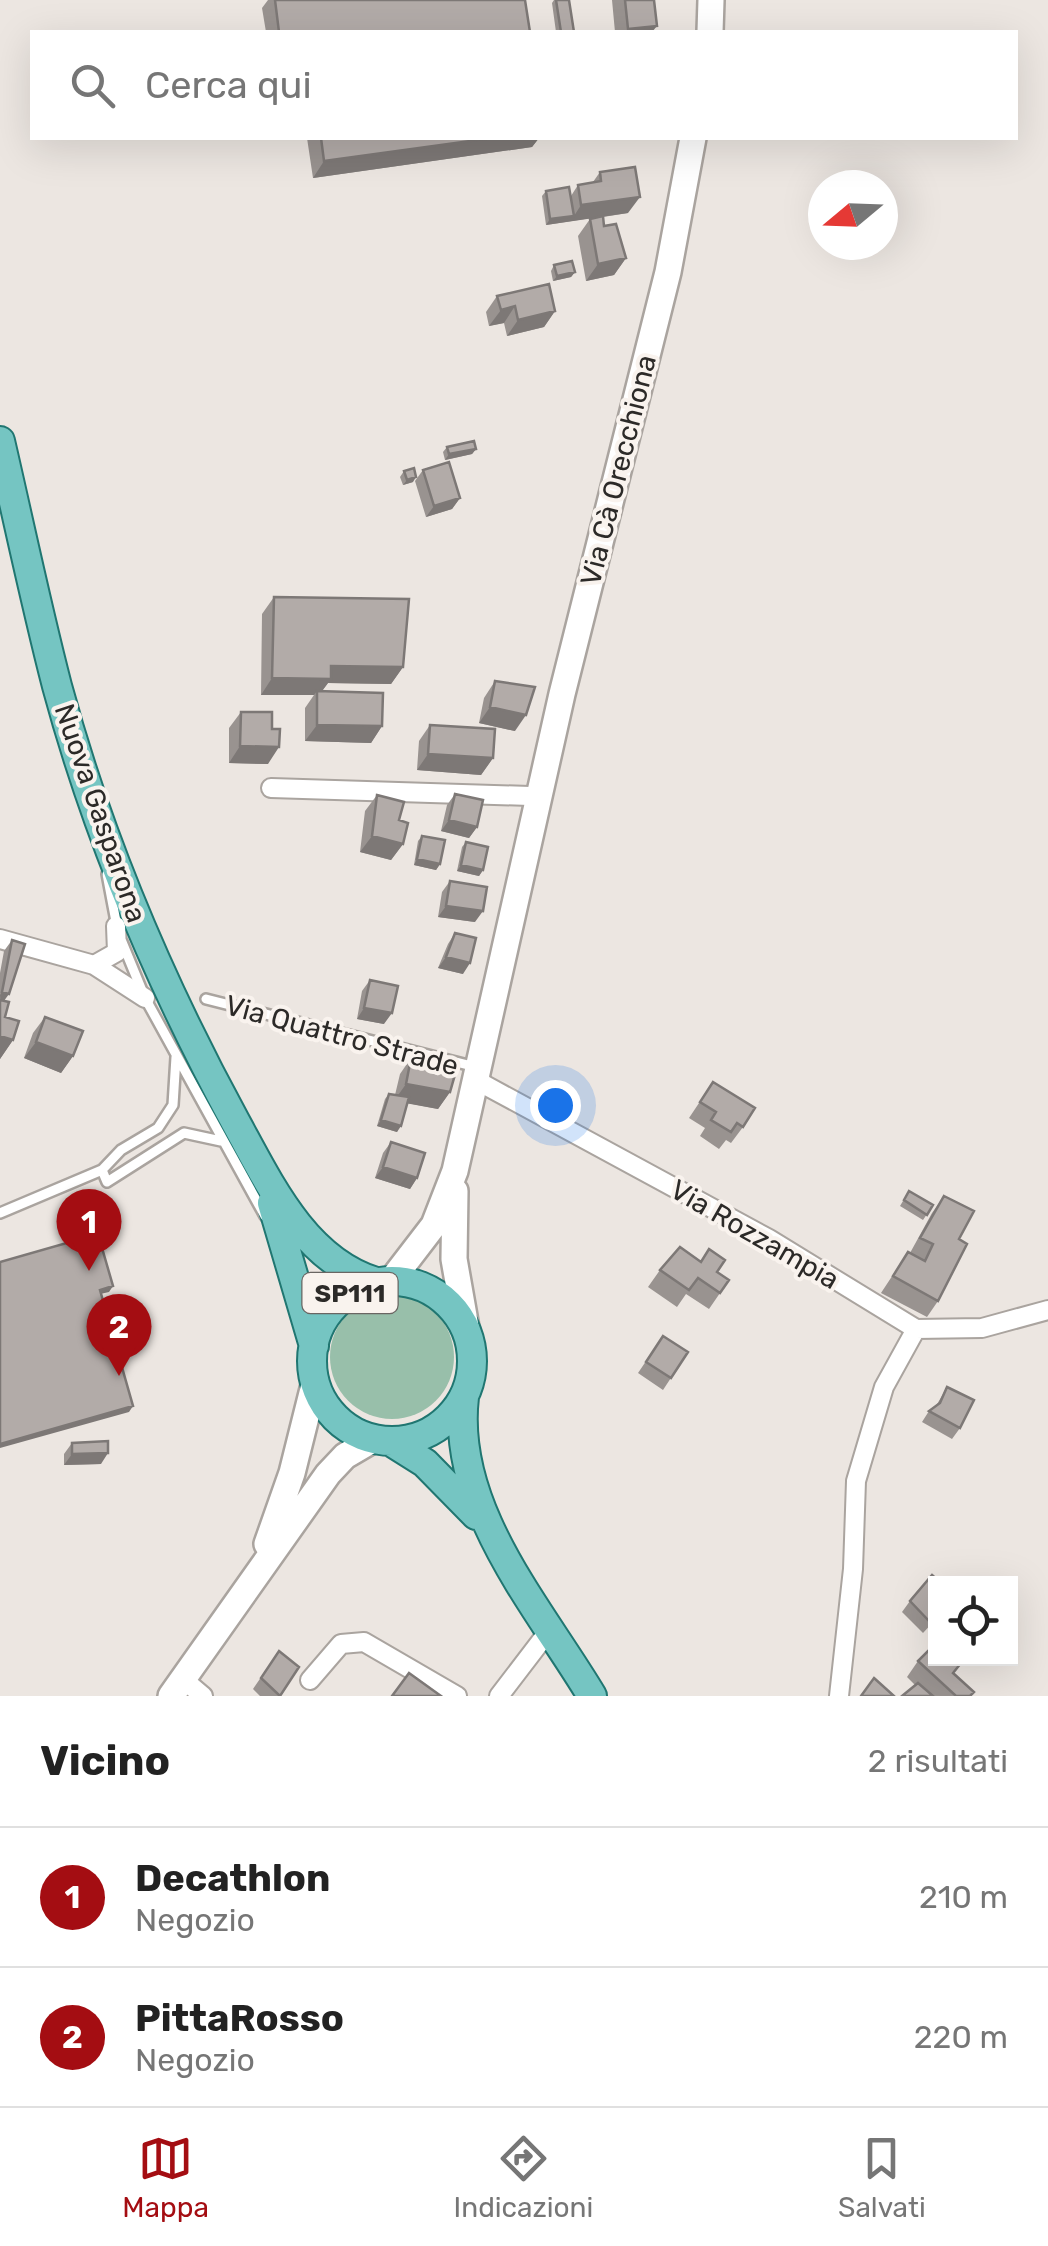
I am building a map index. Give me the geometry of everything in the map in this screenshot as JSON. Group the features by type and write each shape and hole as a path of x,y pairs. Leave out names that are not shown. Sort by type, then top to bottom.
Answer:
{"main road":[{"path":"710,30 712,0"},
{"name":"Via Cà Orecchiona","path":"383,1282 434,1224 455,1170 538,801 668,272 693,140"},
{"name":"Nuova Gasparona","path":"0,442 58,688 95,807 175,1009 258,1164 322,1254 354,1276 437,1295 467,1332"},
{"name":"Nuova Gasparona","path":"258,1164 314,1346 315,1380"},
{"name":"Via Cà Orecchiona","path":"455,1170 454,1259 467,1332"},
{"name":"SP111","path":"314,1346 335,1305 354,1290 383,1282"},
{"path":"467,1332 472,1353 464,1395 466,1470 494,1535 590,1693"},
{"path":"315,1380 330,1412 358,1433 382,1440 442,1478 494,1535"},
{"path":"259,1567 292,1473 315,1380"},
{"path":"177,1687 259,1567 337,1464 382,1440 434,1429 464,1395"}],"street":[{"path":"271,788 530,796 538,801"},
{"path":"94,965 117,952 116,926"},
{"path":"0,940 94,965 144,998"},
{"name":"Via Rozzampia","path":"477,1074 483,1084 769,1238 916,1329"},
{"path":"839,1696 852,1588 856,1481 884,1387 916,1329 982,1328 1047,1312"},
{"path":"499,1696 551,1628"},
{"path":"310,1680 341,1644 364,1642 457,1696"},
{"path":"177,1687 203,1696"}],"lane":[{"path":"95,807 116,926 144,998 260,1210 282,1232"},
{"name":"Via Quattro Strade","path":"206,999 371,1038 468,1066 477,1074"},
{"path":"0,1214 102,1170 168,1115 176,1081 176,1054"},
{"path":"102,1170 107,1182 184,1133 222,1142"}],"green space":[{"path":"392,1295 416,1300 436,1313 449,1333 454,1357 449,1381 436,1401 416,1414 392,1419 368,1414 348,1401 335,1381 330,1357 335,1333 348,1313 368,1300"}],"building":[{"path":"275,0 525,0 530,30 279,30"},
{"path":"556,0 569,0 574,30 561,30"},
{"path":"625,0 654,0 657,26 628,29"},
{"path":"321,140 477,140 324,161"},
{"path":"635,167 640,197 581,205 578,185 601,181 600,172"},
{"path":"569,187 574,216 550,219 546,191"},
{"path":"603,216 604,226 616,224 626,258 598,264 590,219"},
{"path":"572,261 575,272 557,276 554,265"},
{"path":"549,284 555,311 518,320 515,306 501,310 497,296"},
{"path":"474,441 476,449 449,454 447,447"},
{"path":"449,462 460,498 434,506 423,470"},
{"path":"414,468 416,477 407,480 404,471"},
{"path":"274,597 409,599 403,667 331,666 331,679 272,678"},
{"path":"495,681 535,687 526,715 490,707"},
{"path":"317,691 383,693 382,726 317,725"},
{"path":"241,712 272,712 272,729 280,729 279,747 240,746"},
{"path":"430,725 495,729 493,758 428,754"},
{"path":"455,794 483,800 477,827 449,820"},
{"path":"377,795 404,802 399,820 408,823 403,844 372,836"},
{"path":"422,836 445,840 440,864 417,859"},
{"path":"466,842 488,847 483,870 461,865"},
{"path":"450,881 487,887 483,911 446,906"},
{"path":"455,933 476,938 470,963 446,957"},
{"path":"12,940 25,944 9,994 2,992"},
{"path":"370,980 398,986 392,1013 364,1008"},
{"path":"0,1000 9,1002 5,1017 19,1021 13,1040 0,1036"},
{"path":"45,1017 83,1031 73,1056 36,1042"},
{"path":"411,1058 439,1058 438,1066 456,1071 450,1092 406,1084"},
{"path":"713,1082 755,1108 743,1127 737,1123 731,1132 711,1120 716,1112 700,1102"},
{"path":"389,1094 409,1097 401,1126 381,1120"},
{"path":"391,1142 425,1153 417,1178 383,1167"},
{"path":"909,1191 933,1205 927,1215 904,1200"},
{"path":"944,1196 974,1211 959,1239 967,1244 938,1301 893,1276 908,1252 925,1261 933,1244 920,1238"},
{"path":"98,1234 113,1286 100,1290 133,1406 0,1444 0,1262"},
{"path":"680,1247 701,1262 709,1249 725,1260 717,1272 729,1280 720,1293 698,1278 689,1290 660,1270"},
{"path":"663,1336 688,1352 671,1378 646,1362"},
{"path":"947,1387 974,1400 960,1428 929,1411 940,1403"},
{"path":"108,1441 108,1453 72,1454 72,1443"},
{"path":"928,1580 928,1620 910,1601"},
{"path":"279,1651 299,1667 280,1696 261,1678"},
{"path":"928,1651 928,1666 959,1666 953,1673 974,1692 970,1696 956,1696 918,1661"},
{"path":"409,1673 441,1696 392,1696"},
{"path":"874,1678 894,1696 861,1696"},
{"path":"918,1683 933,1696 902,1696"}],"place":[{"name":"Decathlon","path":"89,1271"},
{"name":"PittaRosso","path":"119,1376"}]}
